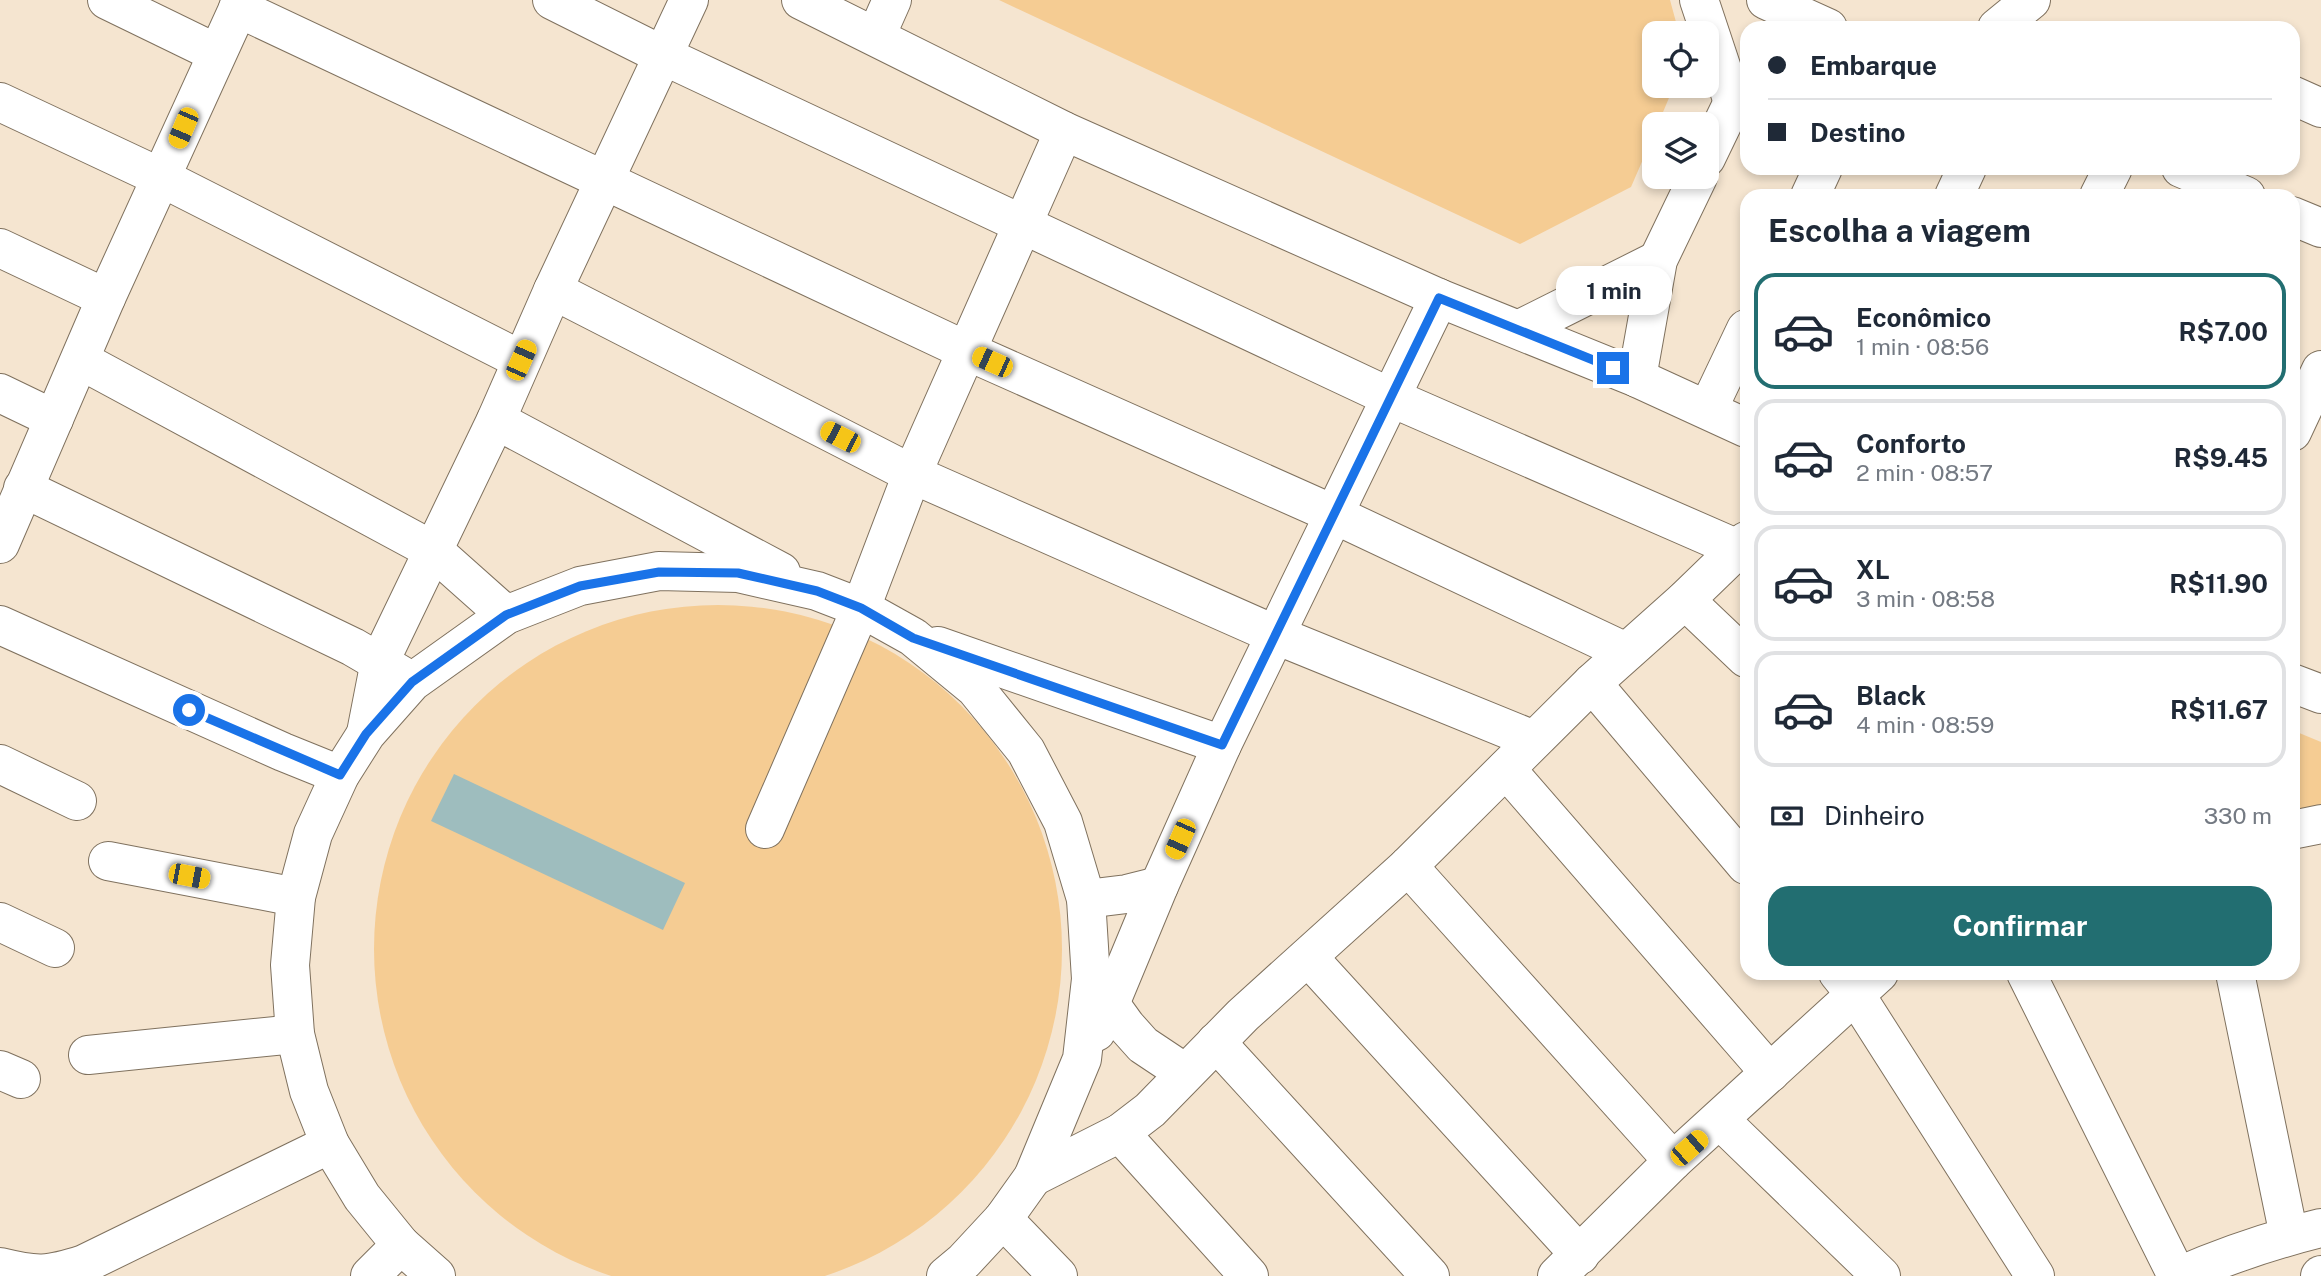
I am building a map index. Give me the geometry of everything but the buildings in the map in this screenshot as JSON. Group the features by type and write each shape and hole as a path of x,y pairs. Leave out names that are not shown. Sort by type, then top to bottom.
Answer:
{"street":[{"path":"107,0 216,53"},
{"path":"552,0 662,55 1392,398 1740,544"},
{"path":"366,734 380,662 496,420 553,290 689,0"},
{"path":"801,0 1064,131 1439,298 1637,378 1740,425"},
{"path":"876,36 892,0"},
{"path":"1699,0 1740,96 1719,134"},
{"path":"1766,0 1809,21"},
{"path":"1,537 240,4 605,181 967,351 1333,513 1626,652"},
{"path":"2300,99 2321,108"},
{"path":"0,102 162,178 521,360"},
{"path":"765,829 861,608 912,474 1064,131"},
{"path":"2197,175 2230,189"},
{"path":"1637,378 1658,260 1692,189"},
{"path":"2300,219 2321,228"},
{"path":"0,248 106,298"},
{"path":"1520,329 1658,260"},
{"path":"553,290 912,474 1276,635 1534,740"},
{"path":"946,1276 964,1261 1003,1219 1033,1177 1082,1059 1101,991 1159,886 1222,745 1439,298"},
{"path":"1708,409 1740,342"},
{"path":"80,360 434,551 506,615"},
{"path":"2300,415 2321,370"},
{"path":"0,393 54,419"},
{"path":"496,420 817,591 861,608 913,638 975,688 1026,751 1063,822 1086,899 1101,991 1126,1027 1143,1045 1185,1073"},
{"path":"23,488 380,662 412,682"},
{"path":"1033,1177 1120,1132 1150,1110 1243,1015 1408,866 1592,683 1740,547"},
{"path":"436,1276 401,1245 362,1197 330,1144 309,1091 295,1034 290,965 296,897 313,834 340,775 366,734 412,682 506,615 580,586 659,572 738,573 817,591"},
{"path":"1685,600 1740,651"},
{"path":"0,625 340,775"},
{"path":"913,638 1222,745"},
{"path":"1592,683 1740,858"},
{"path":"2300,686 2321,694"},
{"path":"0,764 77,801"},
{"path":"1506,769 1770,1073"},
{"path":"2300,828 2321,824"},
{"path":"108,861 296,897"},
{"path":"1408,866 1673,1161"},
{"path":"1086,899 1128,894 1159,886"},
{"path":"0,922 55,948"},
{"path":"1308,957 1567,1269 1673,1161 1770,1073 1857,980 2035,1276"},
{"path":"2030,980 2178,1276 2221,1258 2305,1232 2237,980"},
{"path":"89,1055 295,1034"},
{"path":"1216,1042 1430,1276"},
{"path":"1720,1120 1881,1276"},
{"path":"1120,1132 1249,1276"},
{"path":"0,1267 33,1275 54,1275 84,1264 330,1144"},
{"path":"1003,1219 1058,1276"},
{"path":"370,1276 401,1245"}],"shaded area":[{"path":"999,0 1670,0 1676,21 1642,21 1642,98 1669,98 1663,112 1642,112 1642,162 1631,187 1520,244"},
{"path":"684,607 752,607 818,620 880,646 936,683 984,731 1021,787 1047,849 1060,915 1060,983 1047,1049 1021,1111 1004,1140 984,1167 936,1215 880,1252 821,1277 615,1277 556,1252 527,1235 475,1192 432,1140 415,1111 389,1049 376,983 376,915 389,849 415,787 452,731 500,683 556,646 618,620"},
{"path":"2300,733 2321,742 2321,817 2300,820"}],"route":[{"path":"189,710 340,775 366,734 412,682 506,615 580,586 659,572 738,573 817,591 861,608 913,638 1222,745 1439,298 1613,368"}]}
